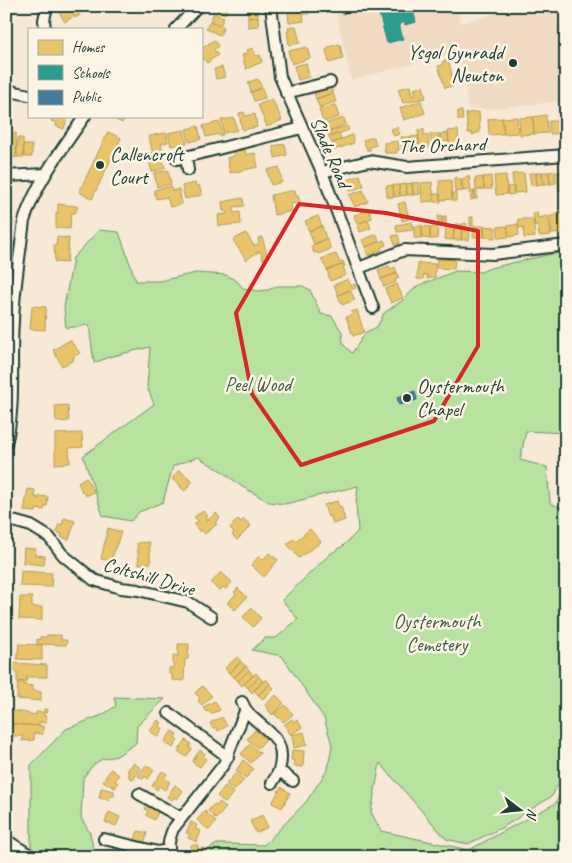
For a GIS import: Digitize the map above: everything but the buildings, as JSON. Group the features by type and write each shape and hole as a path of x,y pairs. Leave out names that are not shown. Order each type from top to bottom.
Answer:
{"street":[{"path":"45,28 44,20 47,6"},
{"path":"177,28 198,6"},
{"name":"Slade Road","path":"271,6 280,77 322,172 373,308"},
{"path":"286,93 330,82"},
{"path":"6,90 28,95"},
{"path":"6,444 13,399 13,320 24,221 29,206 46,174 84,118"},
{"path":"188,170 182,158 302,128"},
{"name":"The Orchard","path":"322,172 369,161 407,167 566,155"},
{"path":"6,176 46,174"},
{"path":"359,268 404,250 493,254 566,245"},
{"name":"Coltshill Drive","path":"6,519 31,526 49,537 63,555 94,580 121,588 138,590 188,602 211,617"},
{"path":"104,839 158,852 170,853 169,838 180,818 207,788 228,757 244,707 279,742 281,756 280,771 272,783"},
{"path":"169,714 228,757"},
{"path":"280,771 293,781"},
{"path":"139,794 180,818"},
{"path":"6,840 33,857"}],"highlighted area":[{"path":"299,204 386,213 478,231 478,346 434,421 301,465 252,394 236,313"}],"shaded area":[{"name":"Ysgol Gynradd Newton","path":"335,6 456,6 461,23 526,6 556,6 566,34 566,101 468,109 464,75 458,52 351,80"}],"green space":[{"name":"Oystermouth Cemetery","path":"99,230 119,232 136,281 159,281 196,273 226,275 237,281 243,288 258,291 278,286 303,286 310,290 321,314 332,316 342,332 343,344 352,353 366,332 377,327 384,313 403,300 417,286 456,271 481,272 490,268 551,254 566,253 566,433 526,431 520,460 547,467 550,503 566,510 565,771 552,796 505,826 468,844 446,839 380,763 371,812 381,831 469,850 556,803 566,778 566,857 213,857 210,848 217,844 264,845 306,802 328,769 332,745 324,718 282,656 252,650 265,638 276,638 298,619 282,600 330,554 343,546 358,531 356,504 358,486 285,504 269,502 198,457 173,466 163,502 139,512 131,521 103,516 83,456 154,404 147,387 150,347 109,357 94,363 89,325 66,328 64,307 73,258"},
{"path":"6,241 14,242 7,343 8,399 6,413"},
{"path":"114,697 165,699 137,726 136,743 117,756 102,759 93,765 83,778 81,818 90,833 95,857 42,857 31,848 31,765 66,729 102,715 116,706"}],"place":[{"name":"Ysgol Gynradd Newton","path":"513,63"},
{"name":"Callencroft Court","path":"100,165"},
{"name":"Oystermouth Chapel","path":"407,398"}],"park label":[{"name":"Peel Wood","path":"258,384"}]}
